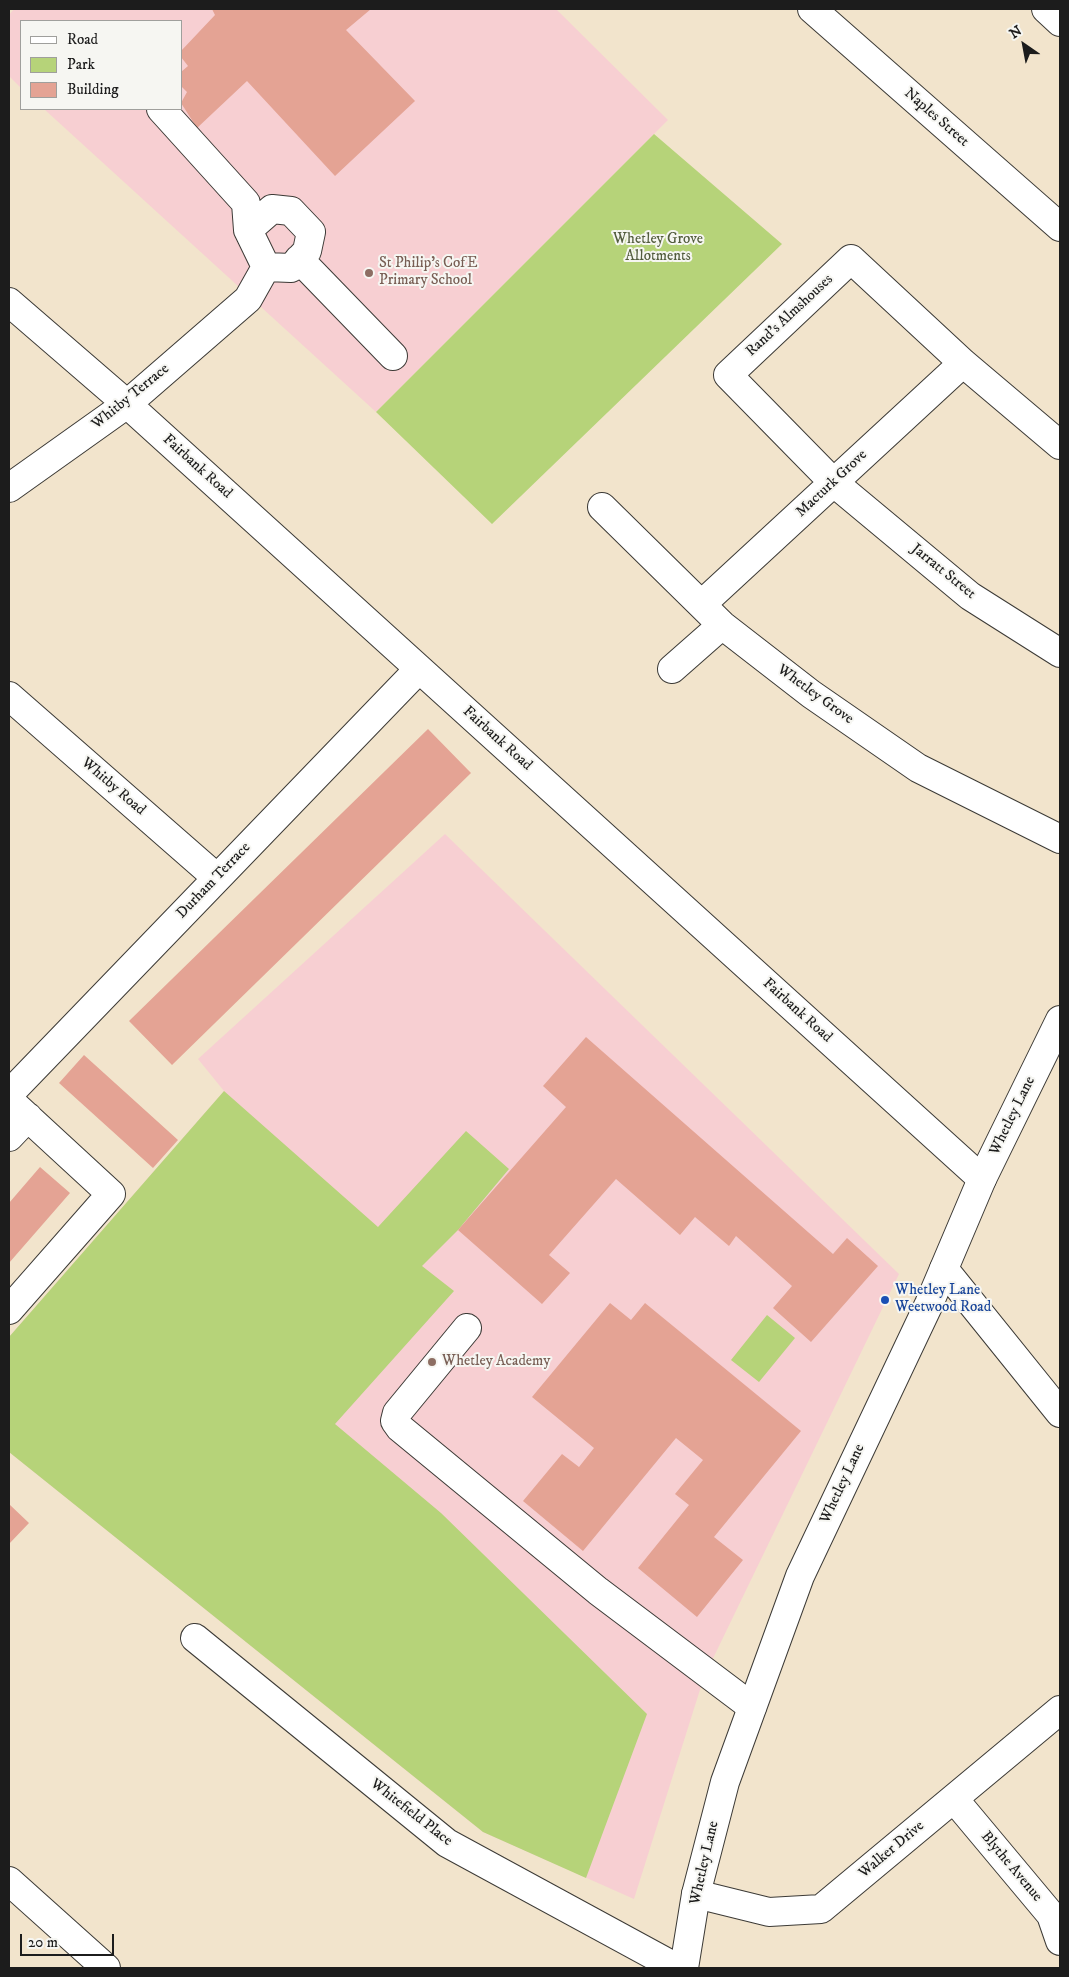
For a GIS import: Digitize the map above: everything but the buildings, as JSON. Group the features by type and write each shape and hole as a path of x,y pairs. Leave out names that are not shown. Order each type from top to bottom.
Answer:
{"street":[{"path":"1046,9 1060,22"},
{"name":"Naples Street","path":"827,13 1060,227"},
{"path":"162,110 246,203 248,230 266,267 290,268 307,251 311,232 291,211 272,209 248,230"},
{"path":"299,259 393,356"},
{"name":"Rand's Almshouses","path":"833,482 728,375 851,259 963,363"},
{"name":"Whitby Terrace","path":"9,488 127,404 248,299 266,267"},
{"name":"Fairbank Road","path":"9,302 127,404 982,1179"},
{"path":"963,363 1060,445"},
{"name":"Macturk Grove","path":"702,604 963,363"},
{"name":"Jarratt Street","path":"833,482 970,596 1060,653"},
{"name":"Whetley Grove","path":"602,506 722,625 811,694 918,768 1060,839"},
{"path":"672,669 722,625"},
{"name":"Durham Terrace","path":"9,1094 419,669"},
{"name":"Whitby Road","path":"9,696 217,878"},
{"name":"Whetley Lane","path":"684,1968 696,1894 725,1782 800,1576 944,1269 982,1179 1060,1020"},
{"path":"9,1137 18,1108 112,1194 9,1310"},
{"path":"944,1269 1060,1413"},
{"path":"467,1328 397,1413 395,1421 400,1428 598,1591 752,1707"},
{"name":"Whitefield Place","path":"195,1638 446,1843 677,1968"},
{"name":"Walker Drive","path":"696,1894 769,1912 821,1909 1060,1710"},
{"name":"Blythe Avenue","path":"954,1799 1051,1915 1060,1941"},
{"path":"11,1887 106,1968"}],"shaded area":[{"name":"St Philip's CofE Primary School","path":"14,9 556,9 668,120 376,412 45,110 182,110 182,20 20,20 20,87 9,76 9,15"},
{"name":"Whetley Academy","path":"445,834 899,1274 704,1677 634,1899 483,1832 9,1452 9,1337 224,1091 198,1059"}],"green space":[{"name":"Whetley Grove Allotments","path":"654,134 782,244 492,524 376,412"},
{"path":"224,1091 378,1227 466,1131 509,1169 458,1230 422,1266 454,1291 335,1424 441,1513 647,1714 586,1878 483,1832 9,1452 9,1337"},
{"path":"767,1315 795,1338 759,1382 731,1360"}],"place":[{"name":"St Philip's CofE Primary School","path":"369,273"},
{"name":"Whetley Lane Weetwood Road","path":"885,1300"},
{"name":"Whetley Academy","path":"432,1362"}]}
